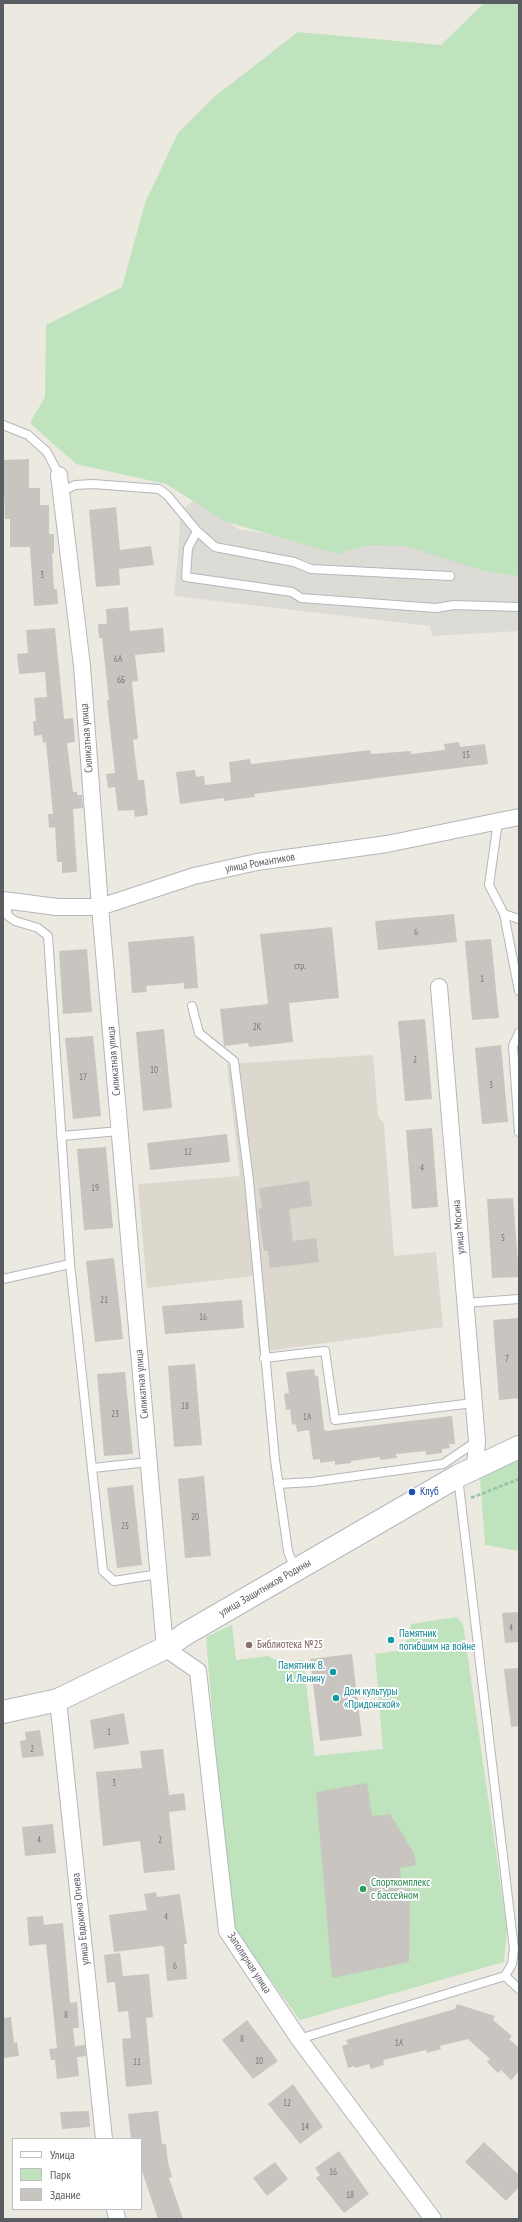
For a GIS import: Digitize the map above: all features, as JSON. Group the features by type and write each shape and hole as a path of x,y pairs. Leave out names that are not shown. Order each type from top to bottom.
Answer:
{"street":[{"name":"Силикатная улица","path":"59,475 82,666 100,907 165,1648"},
{"name":"улица Романтиков","path":"4,900 58,907 100,907 194,876 257,862 387,844 498,820 519,817"},
{"name":"улица Мосина","path":"439,987 476,1441 466,1472"},
{"name":"улица Защитников Родины","path":"3,1712 58,1700 165,1648 296,1570 466,1472 519,1447"},
{"name":"Заполярная улица","path":"165,1648 198,1671 227,1931 299,2039 433,2219"},
{"name":"улица Евдокима Огнева","path":"58,1700 104,2138"}],"lane":[{"path":"3,424 28,435 47,452 59,475"},
{"path":"61,492 75,485 93,484 159,490 167,495 197,531 215,547 294,562 311,569 450,576"},
{"path":"197,531 188,548 186,577 292,592 301,598 436,608 454,606 519,607"},
{"path":"498,820 489,885 504,914 519,991"},
{"path":"4,900 8,916 15,921 38,928 48,936 70,1264 103,1571 114,1581 159,1574"},
{"path":"504,914 519,919"},
{"path":"192,1006 199,1033 234,1061 249,1181 264,1358 278,1484 288,1551 296,1570"},
{"path":"519,1033 513,1046 519,1132"},
{"path":"61,1136 120,1132"},
{"path":"3,1279 70,1264"},
{"path":"465,1303 519,1300"},
{"path":"264,1358 325,1351 335,1420 473,1403"},
{"path":"278,1484 312,1482 443,1464 476,1441"},
{"path":"93,1468 149,1462"},
{"path":"299,2039 505,1976 512,1964 514,1949 461,1502 466,1472"},
{"path":"505,1976 518,1987"}],"path":[{"path":"461,1502 519,1479"}],"shaded area":[{"path":"198,497 238,529 302,540 421,540 519,565 519,631 432,636 430,626 174,596 179,543 180,512"},
{"path":"373,1055 378,1116 384,1124 394,1256 436,1252 443,1327 259,1352 253,1276 147,1288 138,1184 240,1176 227,1064"}],"green space":[{"path":"484,3 519,3 519,576 484,571 406,546 368,545 337,554 227,522 166,484 76,464 30,423 45,397 46,325 122,287 145,203 178,133 214,97 298,32 441,45"},
{"path":"519,1459 519,1551 485,1545 480,1477"},
{"path":"457,1617 463,1624 507,1929 504,1962 300,2020 230,1924 206,1637 232,1625 236,1660 268,1656 282,1663 303,1660 315,1756 383,1749 375,1654 397,1651 408,1639 411,1624"}],"building":[{"path":"29,459 29,488 40,488 40,505 49,505 49,534 54,534 54,553 52,553 54,589 57,589 58,604 34,606 30,547 10,547 10,519 5,519 3,460"},
{"path":"116,507 120,550 151,546 154,565 119,569 120,585 96,587 89,510"},
{"path":"128,607 130,631 163,628 165,652 135,655 138,681 132,682 138,739 133,740 138,780 144,780 148,815 135,817 134,810 118,811 115,787 108,788 106,774 115,773 102,638 99,638 98,624 107,624 106,609"},
{"path":"55,628 64,719 73,718 75,742 67,743 73,792 77,792 77,795 82,795 83,808 73,809 77,872 62,873 62,862 57,862 55,827 49,828 48,814 53,814 46,742 43,743 42,735 34,736 33,721 36,721 34,698 47,697 45,672 19,674 17,654 28,653 26,630"},
{"path":"459,742 460,747 485,744 488,764 254,794 255,797 224,801 224,798 180,804 176,772 195,770 196,777 204,776 205,785 231,782 229,762 250,759 251,764 370,750 371,754 411,751 411,754 445,750 444,744"},
{"path":"454,914 457,942 378,950 375,921"},
{"path":"332,927 339,998 289,1003 293,1042 249,1047 248,1043 224,1046 220,1009 268,1004 260,934"},
{"path":"194,936 198,988 184,989 184,983 146,986 147,992 132,993 128,942"},
{"path":"491,939 499,1018 472,1020 465,941"},
{"path":"87,949 92,1012 63,1014 59,951"},
{"path":"425,1019 432,1099 405,1101 398,1021"},
{"path":"164,1029 172,1108 143,1111 136,1032"},
{"path":"93,1036 101,1116 73,1119 65,1038"},
{"path":"501,1045 508,1122 482,1124 475,1048"},
{"path":"432,1128 438,1207 412,1209 406,1130"},
{"path":"227,1134 230,1162 150,1170 147,1143"},
{"path":"106,1147 113,1228 84,1230 77,1149"},
{"path":"309,1181 312,1206 289,1209 293,1241 316,1238 319,1262 270,1268 268,1251 264,1251 258,1209 262,1208 259,1188"},
{"path":"513,1198 519,1277 492,1278 487,1199"},
{"path":"114,1258 123,1339 95,1342 86,1261"},
{"path":"242,1300 244,1328 165,1334 162,1306"},
{"path":"519,1318 519,1398 499,1400 493,1320"},
{"path":"195,1364 202,1445 174,1447 168,1366"},
{"path":"314,1369 315,1376 318,1376 324,1429 326,1431 452,1416 455,1444 449,1444 450,1448 442,1449 442,1453 426,1455 426,1451 396,1454 397,1458 380,1460 380,1457 335,1465 335,1461 320,1463 320,1459 313,1460 309,1430 297,1432 296,1424 292,1425 290,1409 286,1410 284,1394 289,1393 286,1372"},
{"path":"125,1372 133,1454 104,1456 97,1374"},
{"path":"204,1476 211,1556 185,1558 178,1479"},
{"path":"133,1485 142,1565 117,1568 107,1488"},
{"path":"519,1612 519,1642 505,1643 502,1613"},
{"name":"Дом культуры «Придонской»","path":"352,1654 362,1736 320,1741 310,1659"},
{"path":"519,1668 519,1726 511,1727 504,1669"},
{"path":"124,1713 129,1744 94,1749 90,1720"},
{"path":"40,1730 44,1756 22,1758 20,1741 26,1740 25,1732"},
{"path":"163,1749 169,1795 184,1793 186,1810 169,1812 175,1870 144,1873 140,1841 103,1846 96,1772 142,1768 140,1751"},
{"path":"367,1783 372,1816 390,1814 414,1853 416,1865 400,1868 402,1889 410,1889 409,1962 332,1978 316,1792"},
{"path":"53,1824 56,1853 25,1856 22,1827"},
{"path":"156,1892 157,1897 180,1894 187,1944 184,1944 187,1979 167,1981 164,1947 161,1946 114,1952 109,1915 147,1910 144,1894"},
{"path":"43,1916 44,1925 63,1923 70,2003 77,2002 79,2028 73,2028 75,2046 85,2045 86,2056 77,2057 79,2076 57,2079 55,2060 51,2060 49,2049 57,2048 46,1944 29,1946 27,1917"},
{"path":"120,1953 123,1976 149,1974 153,2017 146,2018 152,2084 126,2087 122,2039 131,2038 128,2011 118,2012 115,1982 107,1983 104,1955"},
{"path":"457,2004 495,2016 493,2020 512,2036 509,2039 519,2048 519,2071 511,2080 501,2070 498,2073 487,2062 490,2059 468,2039 440,2046 441,2049 427,2053 426,2050 383,2060 384,2065 371,2069 369,2064 355,2068 354,2066 348,2068 342,2046 348,2044 346,2040 455,2009"},
{"path":"11,2017 14,2043 17,2042 19,2056 3,2058 3,2018"},
{"path":"247,2020 278,2061 253,2079 222,2040"},
{"path":"293,2084 323,2127 300,2144 268,2104"},
{"path":"89,2111 90,2127 62,2129 60,2112"},
{"path":"158,2111 162,2144 166,2144 168,2163 172,2177 169,2178 183,2219 158,2219 142,2171 142,2138 131,2138 128,2114"},
{"path":"484,2142 519,2175 519,2187 506,2201 465,2162"},
{"path":"339,2151 369,2194 344,2213 316,2178 320,2175 315,2168"},
{"path":"275,2162 288,2179 267,2196 253,2178"}],"place":[{"name":"Клуб","path":"412,1492"},
{"name":"Памятник погибшим на войне","path":"391,1640"},
{"name":"Библиотека №25","path":"249,1645"},
{"name":"Памятник В. И. Ленину","path":"333,1672"},
{"name":"Дом культуры «Придонской»","path":"336,1698"},
{"name":"Спорткомплекс с бассейном","path":"363,1889"}]}
